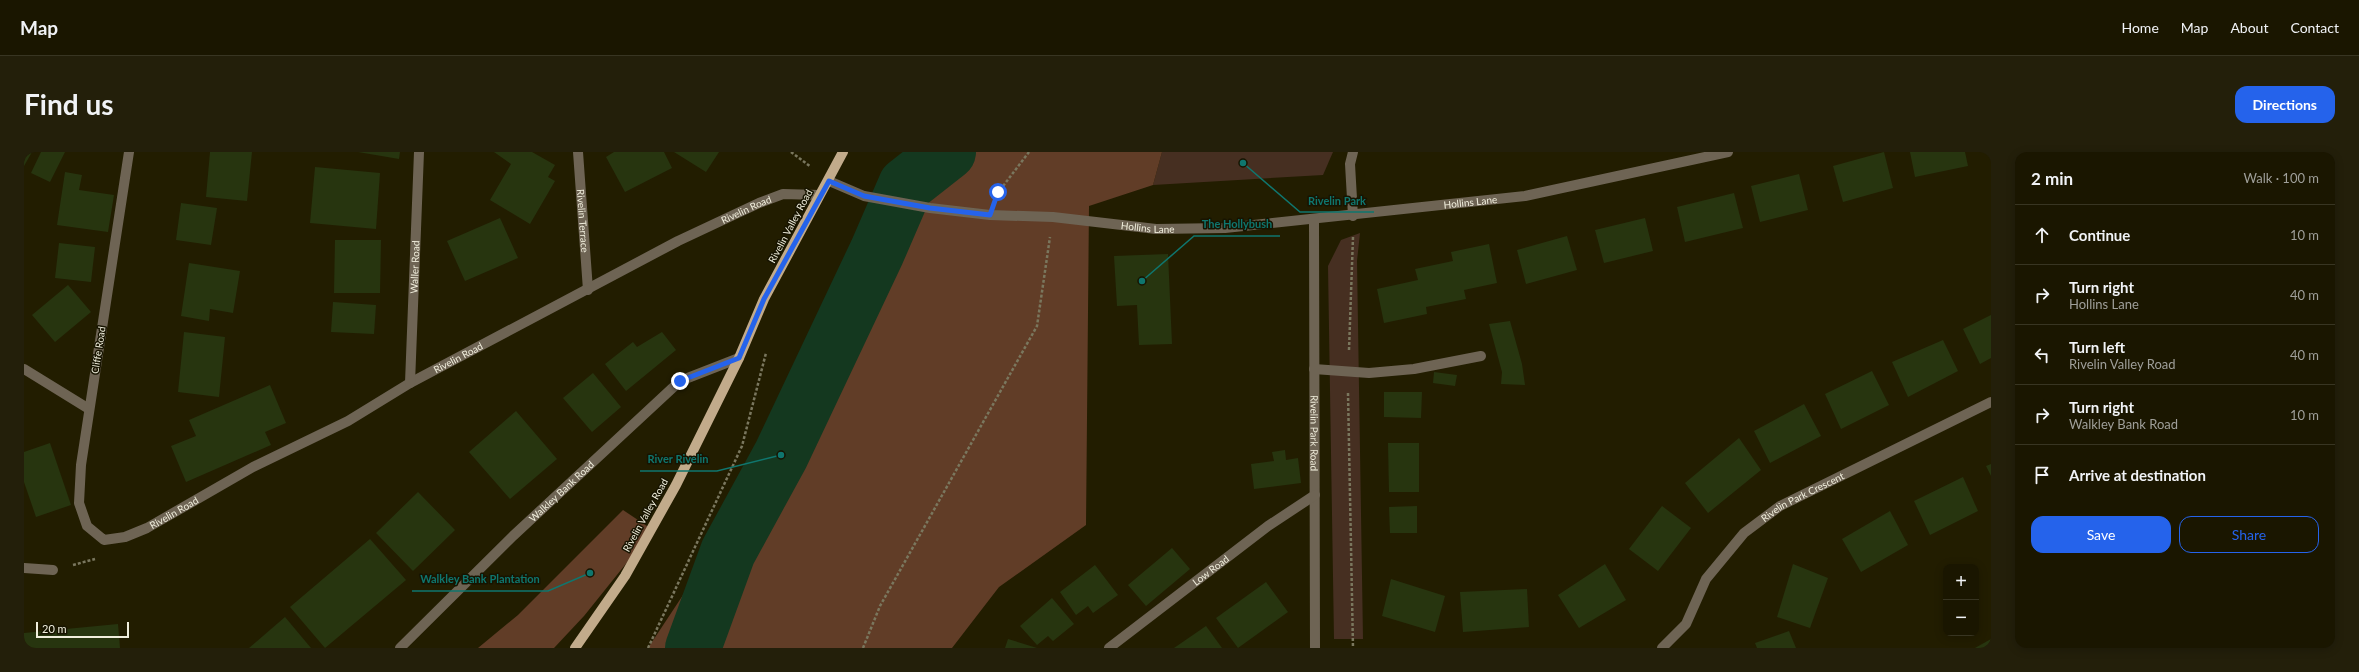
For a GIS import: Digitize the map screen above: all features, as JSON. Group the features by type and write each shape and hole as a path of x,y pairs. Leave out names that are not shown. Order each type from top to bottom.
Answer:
{"main road":[{"name":"Rivelin Valley Road","path":"575,648 625,576 676,484 739,358 764,299 829,181 843,152"}],"street":[{"name":"Cliffe Road","path":"104,540 87,526 79,503 81,464 129,152"},
{"name":"Waller Road","path":"410,383 419,152"},
{"name":"Rivelin Terrace","path":"578,152 588,290"},
{"path":"1353,152 1350,164 1353,216"},
{"name":"Hollins Lane","path":"829,181 864,196 930,208 990,215 1053,217 1156,229 1225,228 1314,218 1353,216 1524,196 1728,152"},
{"name":"Rivelin Road","path":"104,540 124,537 147,528 253,467 348,421 410,383 678,241 759,203 783,194 820,195"},
{"name":"Rivelin Park Road","path":"1314,218 1315,648"},
{"path":"1314,369 1369,373 1414,369 1481,356"},
{"name":"Walkley Bank Road","path":"400,648 513,536 680,381 739,358"},
{"path":"24,368 89,409"},
{"name":"Rivelin Park Crescent","path":"1662,648 1686,624 1706,579 1744,534 1780,506 1991,402"},
{"name":"Low Road","path":"1109,648 1268,526 1315,495"},
{"path":"24,568 52,570"}],"path":[{"path":"990,215 998,192 1030,152"},
{"path":"1353,216 1348,371 1353,648"},
{"path":"863,648 880,606 1037,326 1053,217"},
{"path":"648,648 742,446 767,351"}],"shaded area":[{"path":"907,152 1162,152 1153,185 1089,206 1086,525 999,587 952,648 648,648 724,533 863,264"},
{"path":"1162,152 1333,152 1323,175 1153,185"},
{"path":"1360,233 1357,261 1363,639 1334,639 1328,266 1341,240"},
{"path":"623,510 653,530 584,616 554,648 478,648 518,615"}],"building":[{"path":"24,152 32,152 24,166"},
{"path":"41,152 65,152 50,182 31,173"},
{"path":"210,152 252,152 247,201 206,197"},
{"path":"358,152 400,152 399,159"},
{"path":"494,152 532,152 555,165 548,177 555,181 530,224 490,200 511,164"},
{"path":"614,152 664,152 672,168 625,192 606,157"},
{"path":"674,152 719,152 706,172"},
{"path":"1884,152 1893,188 1843,202 1833,166"},
{"path":"1910,152 1965,152 1968,166 1915,177"},
{"path":"315,167 380,173 376,229 310,223"},
{"path":"65,172 82,175 79,190 114,195 108,232 57,225"},
{"path":"1799,174 1808,210 1760,222 1751,186"},
{"path":"1734,193 1743,228 1685,242 1677,207"},
{"path":"181,203 217,208 211,245 176,240"},
{"path":"500,218 518,258 465,281 447,241"},
{"path":"1645,218 1653,251 1604,263 1595,230"},
{"path":"1567,236 1577,270 1526,284 1517,250"},
{"path":"335,240 381,240 380,293 334,293"},
{"path":"59,243 95,247 91,282 55,278"},
{"path":"1489,244 1497,283 1464,290 1466,299 1426,307 1427,314 1384,323 1377,289 1418,280 1415,269 1453,261 1451,252"},
{"path":"1168,254 1172,344 1139,345 1137,305 1117,306 1114,256"},
{"path":"189,263 240,271 233,313 210,309 209,321 181,316"},
{"path":"68,285 91,312 55,342 32,315"},
{"path":"333,302 376,305 374,334 331,332"},
{"path":"1991,315 1991,358 1980,364 1963,329"},
{"path":"1510,321 1522,364 1525,385 1501,384 1502,372 1489,324"},
{"path":"184,332 225,337 219,397 178,392"},
{"path":"662,332 676,350 626,391 605,364 633,342 637,347"},
{"path":"1943,340 1958,371 1908,397 1892,362"},
{"path":"1872,371 1889,405 1841,429 1825,394"},
{"path":"1434,372 1457,375 1455,386 1433,383"},
{"path":"593,373 621,407 592,432 563,398"},
{"path":"270,385 286,423 265,432 271,445 186,482 171,446 196,436 189,420"},
{"path":"1384,392 1422,392 1421,418 1384,417"},
{"path":"1804,404 1821,436 1770,463 1754,431"},
{"path":"516,411 557,459 510,499 469,452"},
{"path":"1739,438 1761,470 1708,513 1685,483"},
{"path":"50,443 71,505 36,517 24,482 24,452"},
{"path":"1388,443 1419,443 1419,492 1389,492"},
{"path":"1285,450 1286,460 1298,458 1301,483 1254,489 1251,464 1274,461 1272,452"},
{"path":"1991,464 1991,476 1986,466"},
{"path":"1963,477 1978,511 1930,535 1914,501"},
{"path":"418,492 455,530 413,571 376,533"},
{"path":"1417,506 1417,533 1390,533 1389,507"},
{"path":"1662,506 1691,528 1658,571 1629,549"},
{"path":"1890,511 1908,545 1861,572 1842,539"},
{"path":"370,539 406,580 325,648 290,607"},
{"path":"1172,548 1190,569 1146,606 1128,585"},
{"path":"1605,564 1626,600 1579,628 1558,595"},
{"path":"1793,564 1828,578 1810,628 1777,617"},
{"path":"1095,565 1118,595 1093,613 1088,606 1076,615 1060,592"},
{"path":"1391,579 1445,596 1435,632 1382,616"},
{"path":"1266,582 1288,612 1238,648 1216,618"},
{"path":"1527,589 1529,627 1463,632 1460,592"},
{"path":"1052,598 1074,624 1053,641 1048,636 1037,645 1020,626"},
{"path":"285,617 311,648 249,648"},
{"path":"118,624 120,648 24,648 24,633"},
{"path":"1206,626 1222,648 1174,648"},
{"path":"1789,631 1796,648 1757,648 1755,643"},
{"path":"1008,639 1037,648 1005,648"},
{"path":"1991,639 1991,648 1975,648"}],"waterway":[{"path":"693,648 728,552 781,455 877,252 906,185 948,152"}],"place":[{"name":"Rivelin Park","path":"1243,163"},
{"name":"The Hollybush","path":"1142,281"},
{"name":"River Rivelin","path":"781,455"},
{"name":"Walkley Bank Plantation","path":"590,573"}],"route":[{"path":"680,381 739,358 764,299 829,181 864,196 930,208 990,215 998,192"}]}
